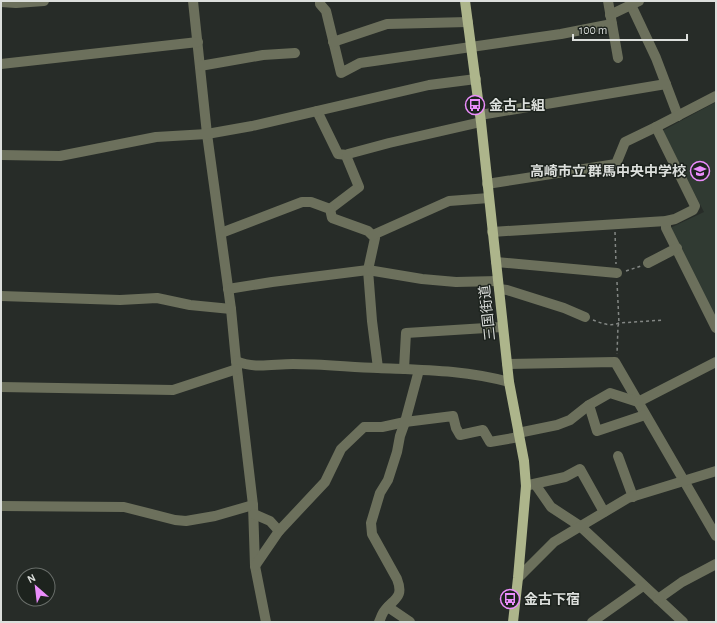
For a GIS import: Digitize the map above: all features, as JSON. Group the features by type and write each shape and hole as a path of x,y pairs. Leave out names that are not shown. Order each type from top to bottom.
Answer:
{"main road":[{"name":"三国街道","path":"465,1 481,118 509,382 518,435 531,485 513,622"}],"street":[{"path":"1,2 16,3 44,1"},
{"path":"193,1 207,134 231,309 253,509 255,566 266,622"},
{"path":"320,1 320,4 326,11 341,73 360,63 561,34 611,20 635,3 678,116"},
{"path":"608,1 618,58"},
{"path":"333,42 387,24 468,22"},
{"path":"1,64 198,42"},
{"path":"200,66 263,55 295,53"},
{"path":"1,155 60,156 156,137 207,134 252,126 429,85 476,79"},
{"path":"317,111 338,154 347,155 481,118 666,84"},
{"path":"487,184 616,164 625,142 716,96"},
{"path":"492,232 666,221 675,219 694,210 695,206 656,127"},
{"path":"330,210 359,187 347,155"},
{"path":"373,235 449,201 489,198"},
{"path":"221,233 302,202 310,202 330,210"},
{"path":"330,210 332,218 368,231 375,238 368,270 378,368"},
{"path":"666,221 666,228 716,328"},
{"path":"648,263 676,248"},
{"path":"496,262 617,273"},
{"path":"228,289 368,270 436,280 498,285 507,290 560,306 585,318"},
{"path":"1,296 120,300 157,298 190,305 231,309"},
{"path":"404,369 406,334 502,327"},
{"path":"507,364 615,362 716,536"},
{"path":"255,566 278,531 325,482 337,455 360,430 368,427 382,427 405,422 453,416 456,428 460,435 483,430 490,442 557,425 570,420 589,405 610,393 638,402 716,362"},
{"path":"1,387 173,390 236,365 254,366 292,364 472,373 509,382"},
{"path":"379,622 383,612 398,596 400,586 372,534 372,523 380,493 388,480 397,452 400,436 419,370"},
{"path":"589,405 597,431 645,415"},
{"path":"618,456 632,497"},
{"path":"604,512 580,469 565,477 531,485 551,507 580,526 682,622"},
{"path":"518,578 554,542 604,512 632,497 716,471"},
{"path":"1,506 124,507 175,520 215,516 253,509 270,522 278,531"},
{"path":"658,598 682,582 716,564"},
{"path":"592,622 643,586"},
{"path":"388,607 410,622"}],"path":[{"path":"617,273 640,267 648,263"},
{"path":"585,318 601,324 615,325 619,323 664,320"},
{"path":"615,362 617,359 619,323"}],"shaded area":[{"name":"高崎市立 群馬中央中学校","path":"716,102 716,320 670,228 704,212 662,131"}],"place":[{"name":"金古上組","path":"475,105"},
{"name":"高崎市立 群馬中央中学校","path":"700,171"},
{"name":"金古下宿","path":"510,599"}]}
